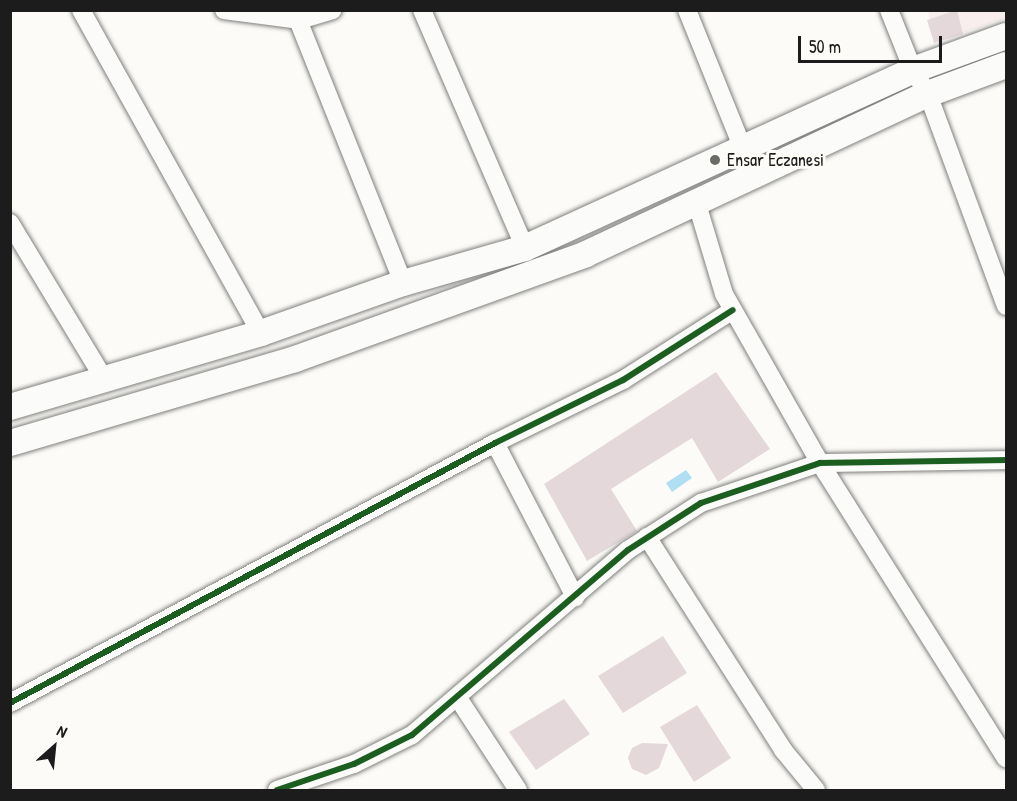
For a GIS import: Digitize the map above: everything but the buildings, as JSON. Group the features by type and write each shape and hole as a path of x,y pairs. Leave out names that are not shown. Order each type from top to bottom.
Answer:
{"main road":[{"path":"10,407 103,377 261,333 403,283 525,248 742,146 913,70 1006,36"},
{"path":"10,444 295,359 586,254 928,94 1006,65"}],"street":[{"path":"81,10 261,333"},
{"path":"224,10 297,15 333,10"},
{"path":"422,10 525,248"},
{"path":"687,10 742,146"},
{"path":"889,10 913,70 928,94 1006,306"},
{"path":"297,15 403,283"},
{"path":"697,204 724,294 820,463 1006,758"},
{"path":"10,223 103,377"},
{"path":"10,703 495,442 623,380 733,310"},
{"path":"495,442 575,597"},
{"path":"277,790 319,784 412,735 647,537 700,503 820,463 1006,460"},
{"path":"647,537 783,750 816,790"},
{"path":"458,698 518,790"}],"shaded area":[{"path":"928,11 1006,11 1006,18 934,43"}],"water":[{"path":"686,470 692,478 672,492 666,483"}],"cycle path":[{"path":"10,703 495,443 623,380 733,310"},
{"path":"277,790 354,764 412,735 628,550 701,503 820,463 1006,460"}],"place":[{"name":"Ensar Eczanesi","path":"715,160"}]}
